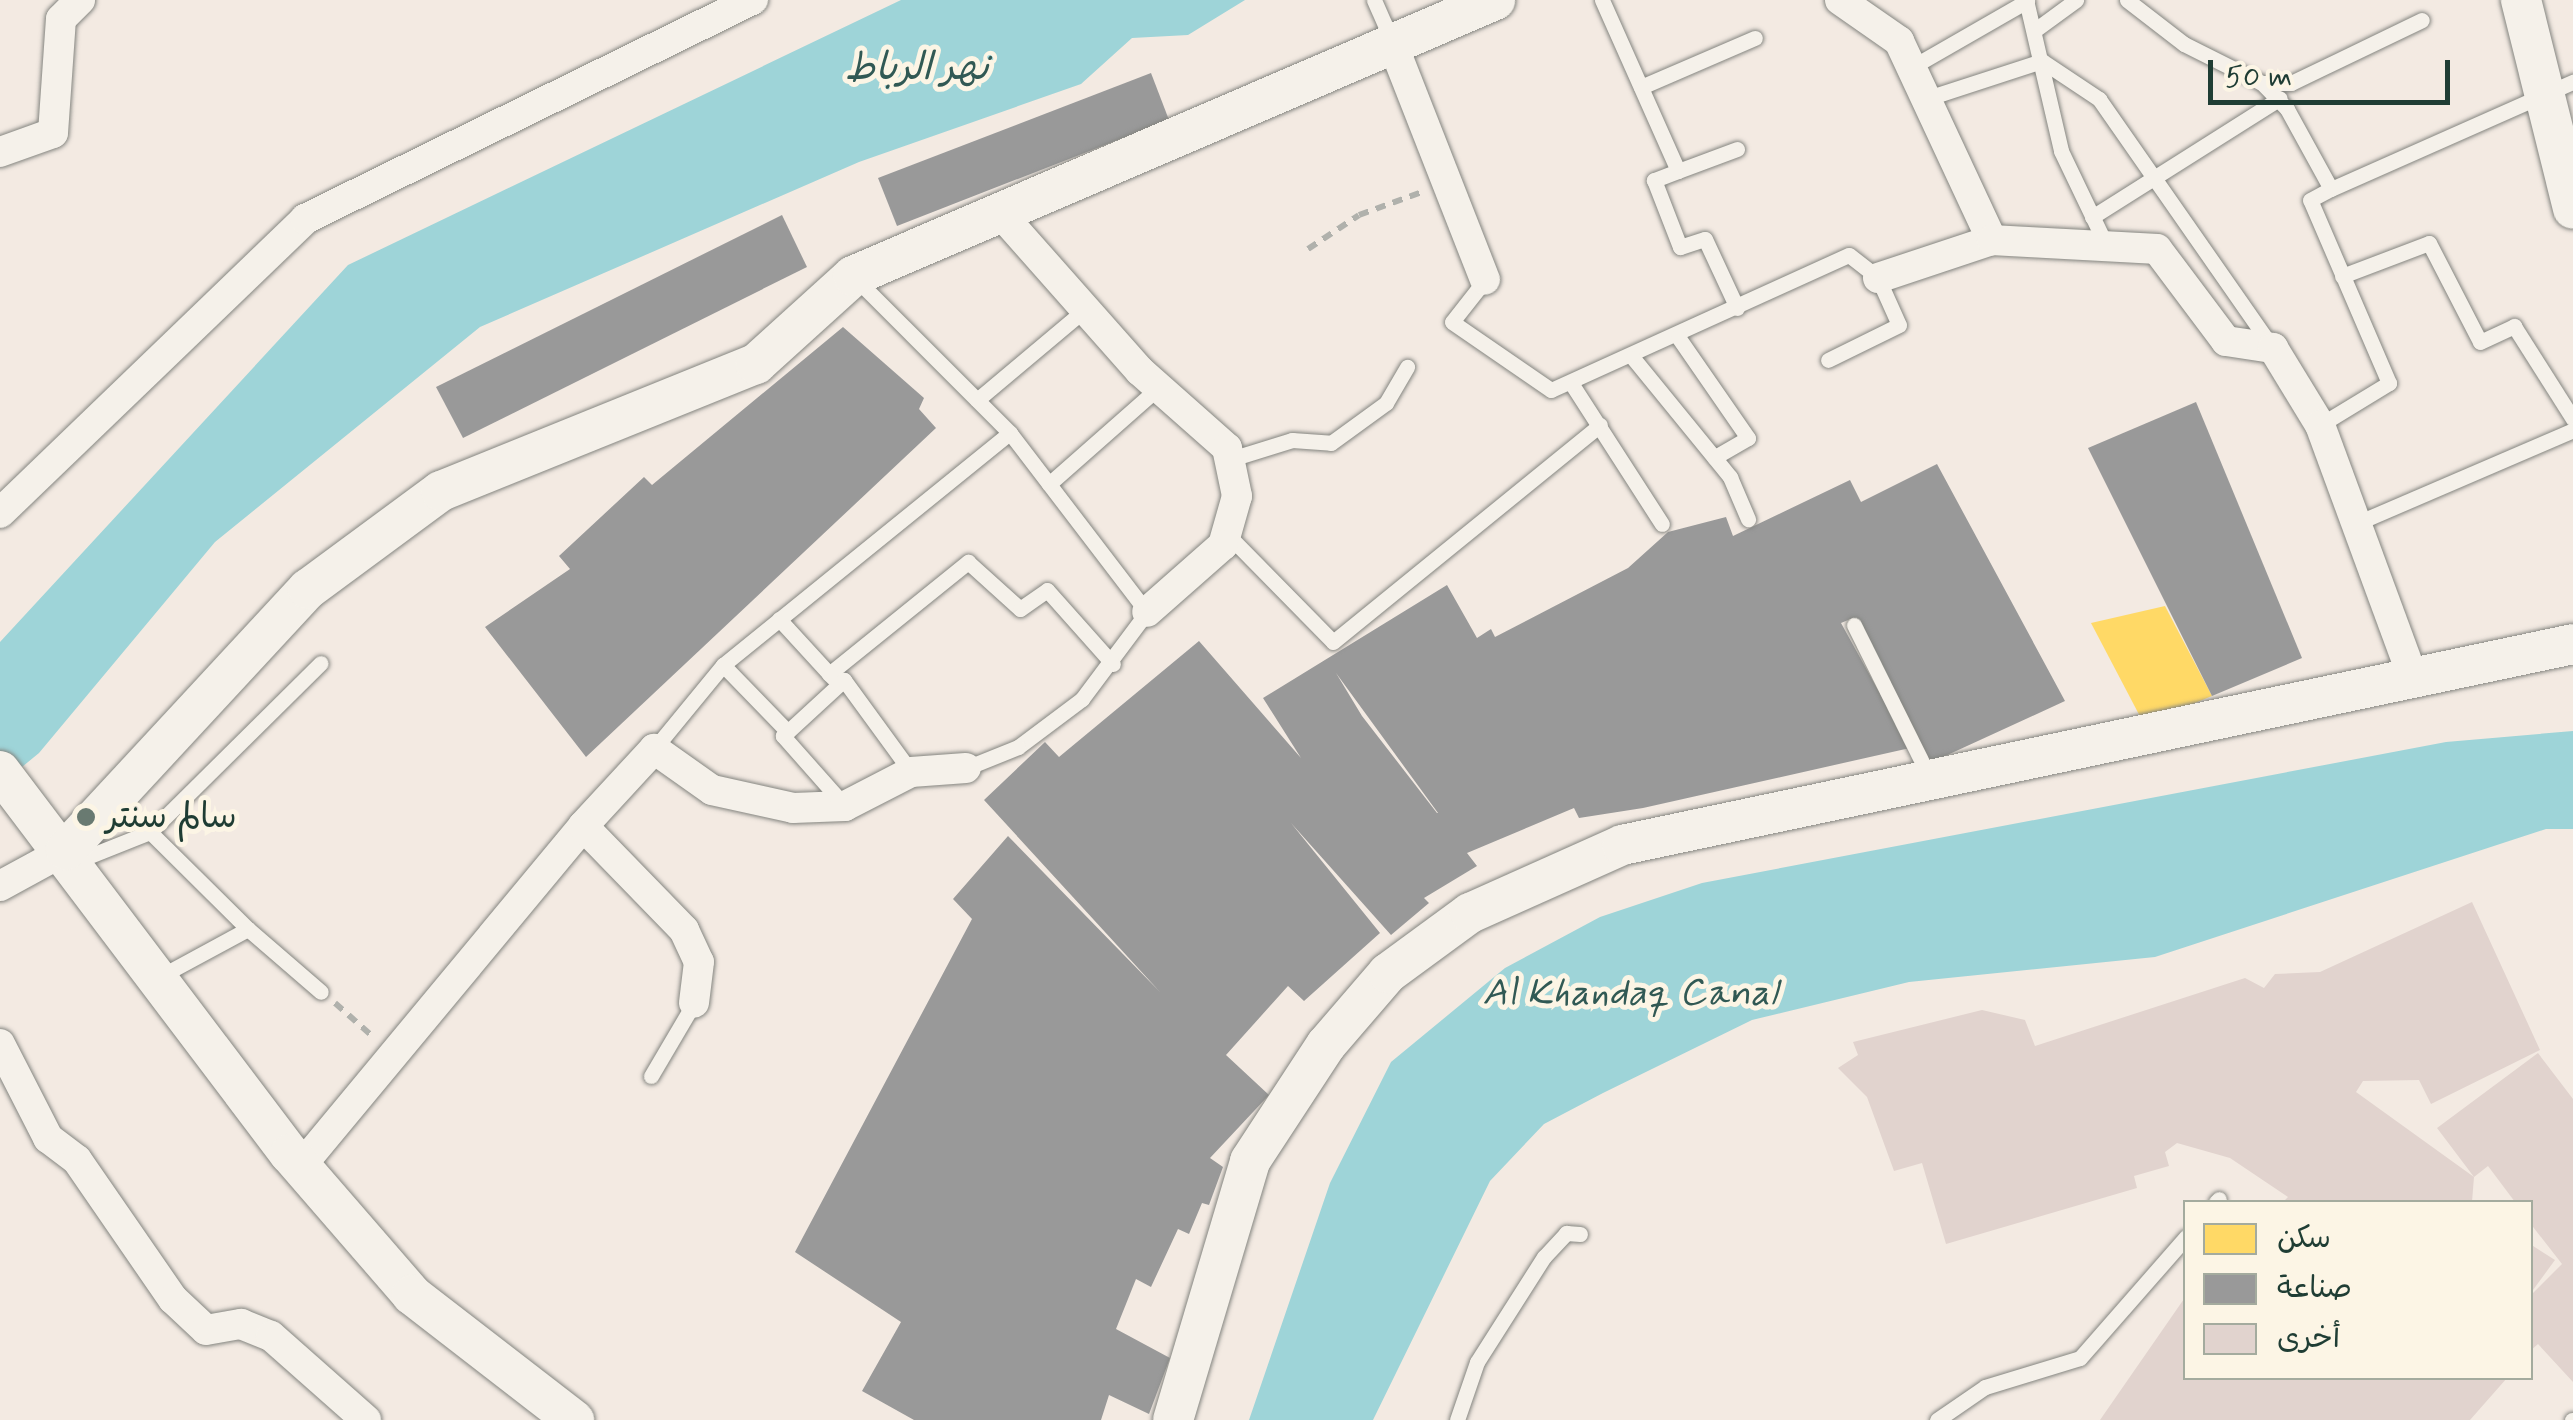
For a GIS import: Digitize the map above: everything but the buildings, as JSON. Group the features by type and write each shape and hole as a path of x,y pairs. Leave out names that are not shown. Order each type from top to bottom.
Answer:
{"street":[{"path":"0,152 53,133 61,19 80,0"},
{"path":"0,513 305,219 707,10 753,0"},
{"path":"0,886 64,848 258,639 371,538 441,490 756,364 853,276 1495,0"},
{"path":"1840,0 1889,30 1928,98 1992,240"},
{"path":"2521,0 2556,90 2573,210"},
{"path":"1393,45 1485,280"},
{"path":"1001,214 1083,310 1160,386 1210,425 1231,460 1238,496 1227,534 1146,612"},
{"path":"1878,278 1992,240 2098,230 2157,249 2226,340 2273,348 2320,425 2362,521 2414,681"},
{"path":"1172,1420 1250,1161 1326,1044 1388,973 1470,913 1570,861 1931,779 2414,681 2573,644"},
{"path":"301,1166 384,1046 654,749 744,800 844,806 912,772 966,768"},
{"path":"0,770 64,848 301,1166 412,1295 574,1420"},
{"path":"584,826 684,930 698,962 694,1003"},
{"path":"0,1044 48,1138 76,1160 173,1299 206,1330 241,1324 271,1336 366,1420"}],"lane":[{"path":"1374,0 1393,45"},
{"path":"1602,0 1678,171"},
{"path":"2035,30 2076,0"},
{"path":"2127,0 2184,44 2262,83 2280,98 2331,189"},
{"path":"1912,67 2027,1 2061,152 2098,230 2151,179 2280,98"},
{"path":"2262,83 2291,83 2422,20"},
{"path":"1640,86 1755,38"},
{"path":"1928,98 2042,61"},
{"path":"2042,61 2099,100 2273,348"},
{"path":"2320,425 2389,384 2310,200 2556,90"},
{"path":"1736,149 1654,180 1680,247 1705,239 1736,308"},
{"path":"2342,276 2428,243 2480,342 2514,326 2573,420"},
{"path":"1485,280 1452,322 1530,384 1573,386 1849,255 1878,278 1899,325 1828,360"},
{"path":"853,276 1010,433 1146,612 1113,664 1018,747 966,768"},
{"path":"977,400 1083,310"},
{"path":"1678,337 1748,438 1714,458"},
{"path":"1633,358 1714,458 1748,520"},
{"path":"1231,460 1292,440 1331,444 1386,403 1407,367"},
{"path":"1049,484 1160,386"},
{"path":"1573,386 1662,524"},
{"path":"1227,534 1334,642 1600,425"},
{"path":"2362,521 2573,430"},
{"path":"654,749 723,665 1010,433"},
{"path":"788,732 834,679 968,562 1020,609 1047,590 1113,664"},
{"path":"779,618 834,679 844,680 912,772"},
{"path":"1854,624 1931,779"},
{"path":"64,848 150,832 321,663"},
{"path":"723,665 788,732 844,806"},
{"path":"150,832 248,929 321,992"},
{"path":"161,976 248,929"},
{"path":"651,1076 694,1003"},
{"path":"1458,1420 1477,1362 1544,1257 1566,1233 1580,1234"},
{"path":"1937,1420 1985,1388 2080,1358 2183,1240"}],"path":[{"path":"1308,250 1393,198 1448,186"},
{"path":"321,992 384,1046"}],"water":[{"name":"نهر الرباط","path":"901,0 1245,0 1188,35 1132,38 1081,84 859,162 480,327 215,542 39,753 0,785 0,642 348,265"},
{"name":"Al Khandaq Canal","path":"2573,731 2573,829 2546,829 2155,957 1909,982 1752,1020 1603,1093 1544,1124 1490,1181 1373,1420 1249,1420 1330,1183 1391,1062 1505,968 1600,917 1702,883 2446,742"}],"place":[{"name":"سالم سنتر","path":"86,817"}]}
